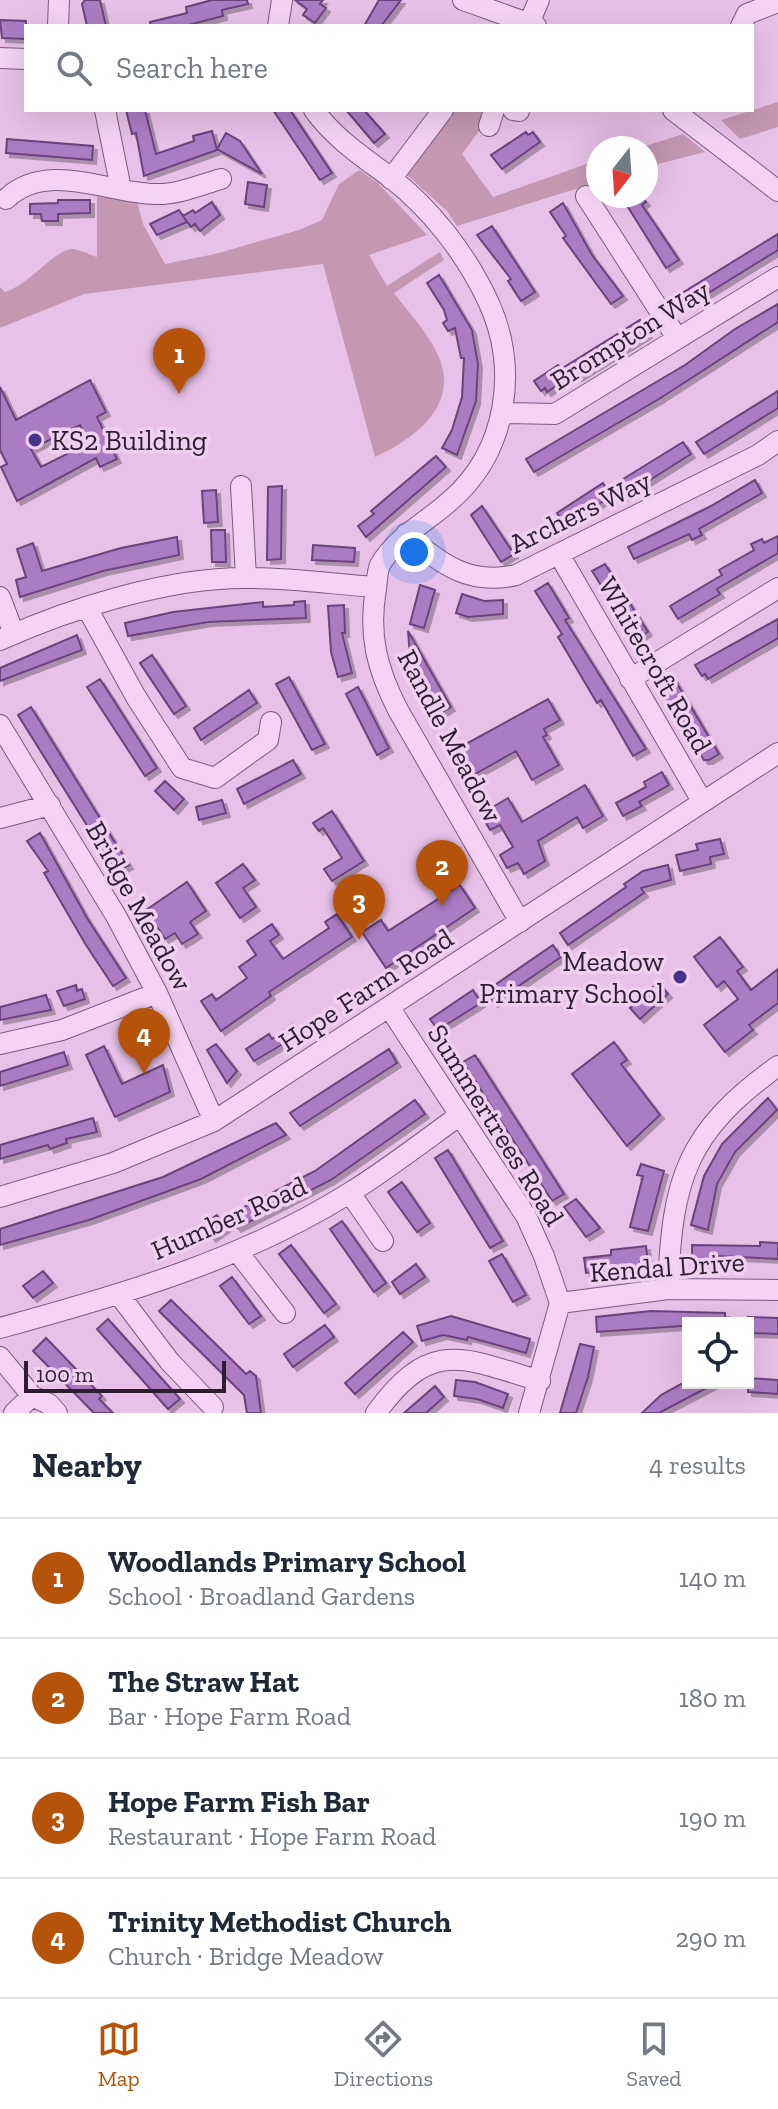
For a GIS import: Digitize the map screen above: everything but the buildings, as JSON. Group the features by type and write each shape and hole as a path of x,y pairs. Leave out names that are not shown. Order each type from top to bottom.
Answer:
{"street":[{"path":"58,24 59,0"},
{"path":"276,24 282,0"},
{"path":"463,0 533,24 539,0"},
{"path":"742,24 747,14 778,2"},
{"path":"0,58 24,59"},
{"path":"105,112 121,189"},
{"name":"Randle Meadow","path":"316,112 356,154 424,207 463,256 486,298 501,343 506,384 503,413 486,457 468,485 406,534 379,567 372,646 381,678 520,922"},
{"path":"391,179 441,112"},
{"path":"676,112 778,191"},
{"path":"9,188 58,181 164,194 221,180"},
{"path":"599,208 677,338"},
{"name":"Brompton Way","path":"503,413 555,414 778,277"},
{"name":"Archers Way","path":"406,534 448,568 478,579 516,575 560,556 758,455 778,441"},
{"path":"241,486 246,577"},
{"name":"Whitecroft Road","path":"560,556 702,801"},
{"path":"0,597 7,637 87,608 169,587 246,577 376,587"},
{"path":"630,679 778,588"},
{"path":"87,608 136,697 182,768 215,778 273,735"},
{"name":"Bridge Meadow","path":"0,725 85,861 157,993 214,1121"},
{"name":"Hope Farm Road","path":"0,1197 113,1163 214,1121 778,753"},
{"path":"0,818 50,805"},
{"path":"0,1044 62,1030 157,993"},
{"name":"Summertrees Road","path":"389,1007 536,1234 560,1303"},
{"path":"668,1289 670,1230 677,1199 699,1142 734,1098 778,1066"},
{"name":"Humber Road","path":"0,1328 120,1296 237,1251 350,1193 460,1115"},
{"path":"350,1193 383,1241"},
{"path":"237,1251 285,1313"},
{"name":"Kendal Drive","path":"560,1303 668,1289 778,1290"},
{"path":"120,1296 170,1362 213,1407"},
{"path":"529,1413 560,1303"},
{"path":"0,1357 32,1396 49,1404 57,1413"},
{"path":"376,1413 413,1371 447,1359 475,1362 540,1381"},
{"path":"14,1413 32,1396"}],"shaded area":[{"path":"778,102 778,127 740,139 721,120 754,112"},
{"path":"446,112 482,112 484,124 462,154 493,197 586,164 586,186 457,226 447,211 406,174"},
{"path":"683,134 705,152 658,164 658,142"},
{"path":"359,170 378,183 427,235 369,255 387,286 440,252 444,260 394,293 436,351 444,377 443,393 437,407 417,431 375,457 323,264 84,294 0,328 0,287 5,292 14,288 65,251 75,249 97,257 97,193 137,201 143,224 165,264 215,254 299,230 322,220 339,184"}],"place":[{"name":"Woodlands Primary School","path":"179,394"},
{"name":"KS2 Building","path":"35,440"},
{"name":"The Straw Hat","path":"442,906"},
{"name":"Hope Farm Fish Bar","path":"359,940"},
{"name":"Meadow Primary School","path":"680,977"},
{"name":"Trinity Methodist Church","path":"144,1074"}]}
